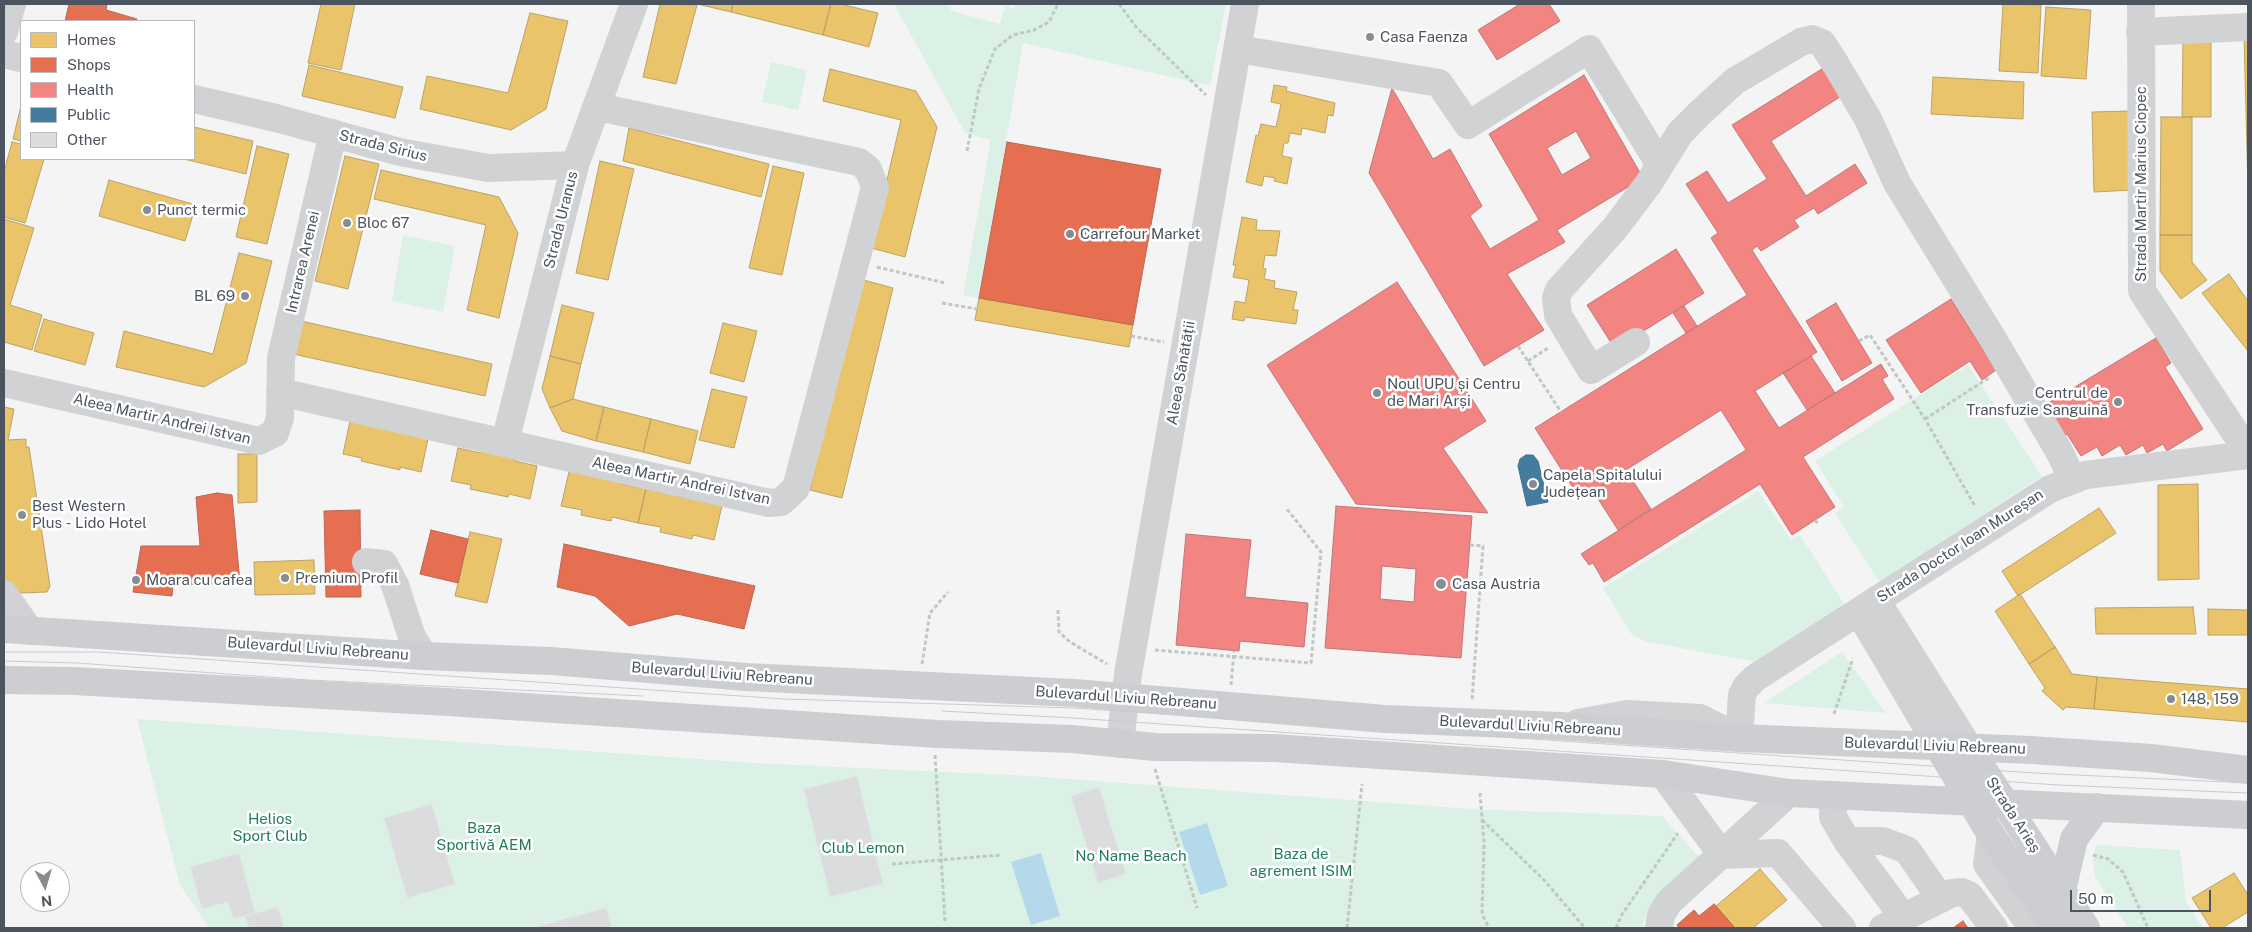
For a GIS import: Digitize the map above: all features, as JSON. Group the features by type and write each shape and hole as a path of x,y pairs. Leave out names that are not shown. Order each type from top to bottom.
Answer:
{"main road":[{"name":"Bulevardul Liviu Rebreanu","path":"17,630 424,656 551,660 746,678 1125,697 1385,719 1560,726 1739,738 1938,746 2151,758 2248,770"},
{"path":"4,680 74,681 448,702 1155,747 1274,748 1663,774 1788,793 2248,815"},
{"name":"Strada Arieș","path":"1938,746 1991,835 2056,928"},
{"name":"Strada Arieș","path":"1969,748 2086,928"},
{"path":"2062,890 2074,839 2097,807"}],"street":[{"path":"4,32 12,4"},
{"name":"Strada Uranus","path":"506,442 575,165 598,107 634,4"},
{"name":"Aleea Sănătății","path":"1120,744 1125,697 1245,4"},
{"name":"Strada Martir Marius Ciopec","path":"2141,4 2142,291 2248,453"},
{"path":"2140,32 2248,27"},
{"path":"1636,342 1591,370 1558,315 1556,298 1559,290 1615,228 1660,165 1680,133 1735,81 1802,42 1812,39 1822,43 1868,119 1897,183 2008,365 2060,453 2072,479"},
{"path":"1238,49 1439,83 1468,125 1589,49 1660,165"},
{"path":"4,54 20,58"},
{"name":"Strada Sirius","path":"195,99 400,152 488,168 575,165"},
{"name":"Aleea Martir Andrei Istvan","path":"4,383 260,441 275,433 280,418 280,392 769,503 781,502 796,488 875,187 868,169 859,162 598,107"},
{"name":"Intrarea Arenei","path":"280,392 281,358 333,134"},
{"name":"Strada Doctor Ioan Mureșan","path":"1739,738 1742,695 1746,687 1755,678 2050,489 2086,475 2248,453"},
{"path":"366,562 384,564 394,585 412,637 424,656"},
{"path":"4,594 17,630"},
{"name":"Strada Arieș","path":"1867,606 1938,746"},
{"name":"Strada Arieș","path":"1867,606 1969,748"},
{"path":"1663,774 1722,856"},
{"path":"1659,928 1661,915 1669,902 1722,856 1788,793"},
{"path":"1833,795 1833,817 1895,924 1946,896 1962,892 1969,895 1994,928"},
{"path":"1991,835 1987,864 2026,919 2048,928"},
{"path":"1847,841 1883,841 1907,850 1946,896 1977,928"},
{"path":"1722,856 1778,853 1842,928"}],"path":[{"path":"967,151 979,89 996,49 1013,35 1034,30 1049,22 1058,4"},
{"path":"1119,4 1137,28 1210,100"},
{"path":"855,262 945,283"},
{"path":"942,302 977,309"},
{"path":"1859,341 1870,335 1925,419 1975,506"},
{"path":"1131,336 1167,342"},
{"path":"1518,346 1560,412"},
{"path":"1528,361 1548,348"},
{"path":"1925,419 2008,365"},
{"path":"1152,649 1311,663 1321,552 1286,508"},
{"path":"1815,520 1818,524"},
{"path":"1470,545 1483,546 1472,703"},
{"path":"922,665 930,613 948,592"},
{"path":"1058,610 1059,632 1110,666"},
{"path":"1231,687 1234,651"},
{"path":"1834,714 1853,658"},
{"path":"934,752 945,922"},
{"path":"1154,766 1197,908"},
{"path":"1347,928 1362,784"},
{"path":"1480,793 1482,820 1482,914 1489,928"},
{"path":"1616,928 1620,916 1679,832 1694,817"},
{"path":"1482,820 1544,880 1585,928"},
{"path":"2088,854 2108,859 2123,872 2148,928"},
{"path":"892,864 1002,855"}],"green space":[{"path":"894,4 947,4 952,11 1000,24 1005,6 1014,9 1016,4 1042,6 1043,4 1226,4 1210,86 1023,43 979,298 963,295 991,140 965,133"},
{"path":"771,62 807,70 798,110 762,102"},
{"path":"403,235 455,246 443,312 392,301"},
{"path":"1968,365 2042,476 1880,583 1835,513 1844,507 1815,461"},
{"path":"1758,491 1791,540 1800,535 1845,605 1756,662 1648,642 1632,635 1603,588"},
{"path":"1842,652 1886,713 1764,703"},
{"path":"137,719 754,763 1030,776 1471,809 1662,816 1699,857 1649,908 1642,928 209,928 180,885"},
{"path":"2096,845 2180,850 2186,902 2203,928 2128,928 2095,877 2093,860"}],"water":[{"path":"1207,823 1228,886 1200,895 1179,832"},
{"path":"1041,853 1060,916 1031,925 1011,862"}],"building: Homes":[{"path":"321,4 355,4 341,70 308,63"},
{"path":"660,4 697,5 676,84 643,77"},
{"path":"697,4 733,4 731,12"},
{"path":"733,4 831,4 823,35 731,12"},
{"path":"831,4 840,4 878,13 869,47 823,35"},
{"path":"2003,4 2041,5 2038,73 1999,71"},
{"path":"2046,7 2091,10 2086,79 2041,76"},
{"path":"530,13 568,21 546,109 511,130 420,109 427,76 508,93"},
{"path":"2244,35 2248,35 2248,189"},
{"path":"2183,41 2211,42 2211,117 2182,117"},
{"path":"309,65 403,87 395,118 302,96"},
{"path":"830,69 916,91 937,127 905,257 871,248 901,120 823,101"},
{"path":"1933,77 2024,82 2023,119 1931,114"},
{"path":"1274,85 1287,87 1286,91 1335,103 1333,116 1328,115 1325,133 1302,128 1301,135 1290,133 1288,143 1284,143 1282,156 1292,158 1287,184 1274,181 1275,178 1264,176 1262,186 1246,182 1256,135 1258,136 1261,124 1276,127 1281,104 1271,102"},
{"path":"20,110 20,141 13,139"},
{"path":"2131,111 2133,190 2094,192 2092,112"},
{"path":"2161,117 2192,117 2192,235 2160,235"},
{"path":"195,127 253,141 246,174 188,160 195,160"},
{"path":"629,128 769,164 761,197 623,161"},
{"path":"12,142 20,144 20,160 44,160 25,223 4,217 4,172"},
{"path":"257,146 289,154 267,244 236,237"},
{"name":"Bloc 67","path":"345,156 379,164 348,289 315,281"},
{"path":"600,161 634,169 608,280 576,273"},
{"path":"773,166 804,173 782,275 749,268"},
{"path":"381,170 499,197 518,233 499,318 467,310 486,225 374,199"},
{"name":"Punct termic","path":"109,180 196,205 185,241 99,216"},
{"path":"1242,217 1257,220 1256,230 1280,231 1276,256 1265,255 1263,268 1266,269 1264,279 1275,281 1274,288 1297,292 1293,310 1298,310 1296,324 1245,317 1244,321 1232,319 1235,301 1245,303 1249,280 1233,277 1236,265 1233,265"},
{"path":"4,219 34,228 10,305 42,315 32,350 4,342"},
{"path":"2160,235 2192,235 2192,262 2207,280 2181,299 2160,271"},
{"name":"BL 69","path":"239,253 272,261 246,363 204,387 116,367 124,331 213,354"},
{"path":"2229,274 2248,301 2248,351 2202,293"},
{"path":"860,279 893,288 842,498 810,490"},
{"path":"979,298 1133,325 1129,347 975,320"},
{"path":"562,305 594,313 581,364 550,356"},
{"path":"44,319 94,333 85,365 34,351"},
{"path":"301,321 492,364 485,396 293,354"},
{"path":"723,323 757,331 744,382 710,373"},
{"path":"550,356 581,364 573,399 550,408 542,389"},
{"path":"712,389 747,397 734,448 699,440"},
{"path":"573,399 604,407 596,441 562,431 550,408"},
{"name":"Best Western Plus - Lido Hotel","path":"4,407 14,409 8,440 26,439 26,447 29,447 50,586 47,592 20,593 4,584"},
{"path":"604,407 651,419 643,452 596,441"},
{"path":"651,419 698,431 690,464 643,452"},
{"path":"350,421 428,439 421,472 400,467 400,470 361,461 362,458 343,454"},
{"path":"458,448 480,453 481,449 516,457 515,461 537,466 530,499 509,494 508,497 470,489 471,485 451,481"},
{"path":"238,454 257,454 257,502 238,503"},
{"path":"569,472 622,479 621,484 646,489 638,523 612,517 611,521 581,515 582,510 561,506"},
{"path":"2198,484 2199,579 2158,580 2158,485"},
{"path":"646,489 722,506 714,540 693,535 692,539 660,532 661,527 638,523"},
{"path":"2099,508 2116,533 2018,596 2002,571"},
{"path":"470,532 502,539 487,603 455,596"},
{"name":"Premium Profil","path":"314,560 315,594 255,595 254,562"},
{"path":"2020,594 2055,647 2029,664 1995,611"},
{"path":"2193,607 2196,634 2096,634 2095,608"},
{"path":"2208,609 2248,610 2248,635 2208,635"},
{"path":"2055,647 2072,674 2097,677 2094,709 2066,707 2063,710 2042,691 2045,688 2029,664"},
{"name":"148, 159","path":"2097,677 2248,689 2248,722 2094,709"},
{"path":"1760,869 1787,900 1753,928 1735,928 1716,906"},
{"path":"2234,873 2248,895 2248,912 2222,928 2211,928 2192,898"}],"building: Shops":[{"path":"69,4 107,4 106,10 137,19 136,20 65,20"},
{"name":"Carrefour Market","path":"1007,142 1161,169 1133,325 979,298"},
{"path":"217,493 232,495 240,583 173,585 172,596 133,592 141,546 200,546 196,497"},
{"path":"360,510 361,597 326,597 324,511"},
{"path":"431,530 468,539 458,583 420,574"},
{"path":"564,544 755,586 744,629 677,614 629,626 595,596 557,587"},
{"path":"1714,904 1735,928 1679,928 1677,925 1694,910 1699,916"},
{"path":"1963,921 1968,928 1953,928"}],"building: Health":[{"path":"1520,4 1549,4 1560,21 1497,60 1478,30"},
{"path":"1825,67 1843,95 1771,141 1806,196 1855,164 1867,183 1818,214 1814,208 1794,220 1799,227 1761,251 1757,246 1752,250 1817,352 1755,391 1779,428 1881,364 1888,376 1882,379 1894,399 1803,457 1835,507 1792,535 1760,484 1604,582 1593,563 1589,565 1581,554 1746,450 1721,410 1580,499 1535,428 1747,295 1711,238 1718,233 1686,184 1707,171 1728,203 1767,179 1732,125"},
{"path":"1584,75 1643,178 1557,230 1565,242 1507,274 1544,330 1484,366 1369,173 1392,88 1433,159 1450,149 1482,206 1470,216 1490,249 1539,220 1489,134","holes":["1576,131 1591,158 1562,175 1547,148"]},
{"path":"1676,249 1704,293 1615,349 1587,305"},
{"name":"Noul UPU și Centru de Mari Arși","path":"1397,282 1486,421 1443,448 1488,513 1356,504 1267,365"},
{"path":"1951,299 1996,370 1982,380 1970,361 1921,393 1886,340"},
{"path":"1836,303 1872,363 1842,381 1806,321"},
{"path":"1684,306 1697,326 1686,333 1673,313"},
{"name":"Centrul de Transfuzie Sanguină","path":"2156,338 2171,363 2165,367 2203,429 2167,451 2163,444 2147,453 2143,445 2126,455 2120,445 2102,456 2097,447 2081,456 2067,434 2059,439 2040,408"},
{"path":"1811,356 1835,393 1807,410 1783,373"},
{"path":"1626,470 1651,509 1618,530 1593,491"},
{"name":"Casa Austria","path":"1336,506 1472,516 1461,658 1325,648","holes":["1382,566 1416,569 1414,602 1380,599"]},
{"path":"1186,534 1251,540 1245,597 1308,603 1304,647 1240,641 1239,651 1176,645"}],"building: Public":[{"name":"Capela Spitalului Județean","path":"1526,455 1533,455 1538,461 1548,502 1527,506 1518,466 1520,459"}],"building: Other":[{"path":"857,776 883,884 830,897 804,789"},
{"path":"1099,787 1126,874 1098,883 1071,796"},
{"path":"432,804 455,884 407,898 384,818"},
{"path":"239,853 255,913 233,919 228,902 202,909 190,867"},
{"path":"278,907 284,928 249,928 245,916"},
{"path":"606,908 612,928 532,928"}],"tram line":[{"path":"4,652 99,652 784,699 1074,708 2034,773 2248,783"},
{"path":"4,661 77,663 309,680 643,696"},
{"path":"942,711 1073,718 2058,785 2248,793"}],"place":[{"name":"Casa Faenza","path":"1370,37"},
{"name":"Punct termic","path":"147,210"},
{"name":"Bloc 67","path":"347,223"},
{"name":"Carrefour Market","path":"1070,234"},
{"name":"BL 69","path":"245,296"},
{"name":"Noul UPU și Centru de Mari Arși","path":"1377,393"},
{"name":"Centrul de Transfuzie Sanguină","path":"2118,402"},
{"name":"Capela Spitalului Județean","path":"1533,484"},
{"name":"Best Western Plus - Lido Hotel","path":"22,515"},
{"name":"Premium Profil","path":"285,578"},
{"name":"Moara cu cafea","path":"136,580"},
{"name":"Casa Austria","path":"1441,584"},
{"name":"148, 159","path":"2171,699"}],"park label":[{"name":"Helios Sport Club","path":"270,828"},
{"name":"Baza Sportivă AEM","path":"484,836"},
{"name":"Club Lemon","path":"863,848"},
{"name":"No Name Beach","path":"1131,856"},
{"name":"Baza de agrement ISIM","path":"1301,862"}]}
